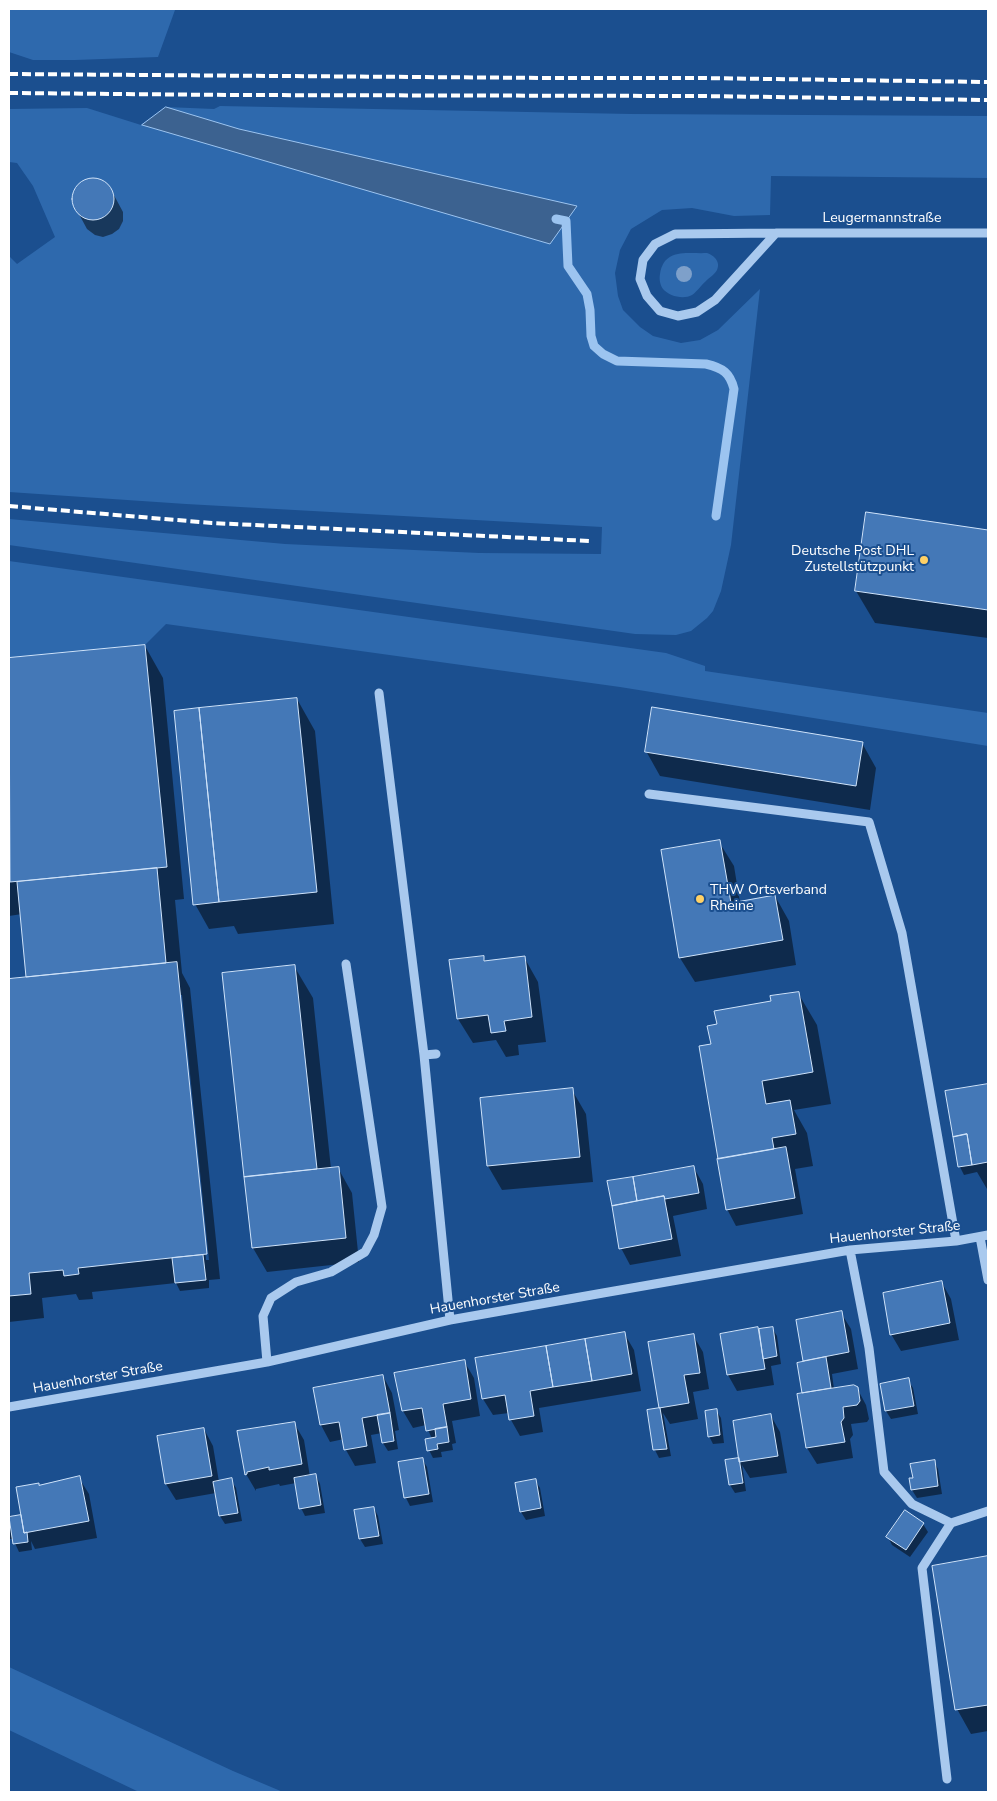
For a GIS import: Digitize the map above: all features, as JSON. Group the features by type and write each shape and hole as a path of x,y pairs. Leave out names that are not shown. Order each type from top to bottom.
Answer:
{"street":[{"name":"Leugermannstraße","path":"776,233 715,300 698,312 678,316 660,311 647,296 640,279 643,260 655,244 675,234 776,233 988,233"},
{"path":"379,693 424,1055 450,1320"},
{"path":"649,794 869,822 902,933 956,1241"},
{"path":"267,1362 263,1316 271,1298 296,1282 331,1272 365,1252 374,1235 382,1207 346,964"},
{"path":"424,1055 436,1054"},
{"path":"984,1236 988,1280"},
{"name":"Hauenhorster Straße","path":"9,1407 267,1362 450,1320 850,1250 956,1241 984,1236"},
{"path":"850,1250 869,1348 884,1472 912,1504 951,1523"},
{"path":"947,1779 922,1568 951,1523 988,1511"}],"shaded area":[{"path":"9,10 175,10 158,57 33,60 9,52"},
{"path":"220,106 631,114 988,116 988,178 771,176 770,215 734,216 692,208 662,210 631,229 620,250 615,273 618,296 623,310 640,327 653,336 681,343 700,340 718,330 760,289 731,545 721,591 713,611 691,631 676,635 635,634 9,545 9,519 285,544 479,553 601,554 602,527 186,504 9,492 9,256 17,264 55,237 33,186 17,163 9,162 9,109 87,108 141,125 166,107 214,109"},
{"path":"166,107 239,129 577,206 550,244 142,125"},
{"path":"707,253 716,259 718,267 715,273 694,294 680,297 669,294 663,289 660,284 660,276 662,266 666,260 678,254"},
{"path":"9,561 666,653 705,666 705,671 988,713 988,746 620,687 166,624 145,645 9,658"},
{"path":"9,1667 233,1771 283,1792 139,1792 9,1730"}],"building":[{"path":"97,178 105,181 111,187 114,199 111,211 105,217 89,220 81,217 75,211 72,195 75,187 81,181"},
{"name":"Deutsche Post DHL Zustellstützpunkt","path":"866,512 988,530 988,610 855,591"},
{"path":"145,645 167,867 10,882 9,658"},
{"path":"297,698 317,892 219,902 199,708"},
{"path":"652,707 863,742 856,786 645,752"},
{"path":"199,708 219,902 193,905 174,711"},
{"name":"THW Ortsverband Rheine","path":"720,840 731,903 775,895 783,940 679,958 661,850"},
{"path":"157,868 166,963 26,977 17,882"},
{"path":"484,956 484,961 525,956 532,1017 504,1021 506,1031 491,1033 488,1015 457,1019 449,960"},
{"path":"177,962 207,1254 78,1268 79,1274 64,1276 63,1270 29,1273 31,1294 9,1296 9,979"},
{"path":"295,965 317,1169 244,1177 222,973"},
{"path":"799,992 813,1072 762,1081 766,1104 790,1100 796,1134 772,1138 774,1149 718,1159 699,1046 711,1044 707,1026 717,1024 714,1011 771,1001 770,996"},
{"path":"988,1084 988,1162 972,1165 967,1134 953,1137 945,1091"},
{"path":"573,1088 580,1157 487,1166 480,1098"},
{"path":"967,1134 972,1165 958,1167 953,1137"},
{"path":"786,1147 795,1198 726,1210 717,1159"},
{"path":"694,1166 699,1193 665,1199 664,1196 637,1201 633,1177"},
{"path":"339,1167 346,1238 252,1248 244,1177"},
{"path":"633,1177 637,1201 612,1206 607,1181"},
{"path":"664,1196 672,1239 619,1249 612,1206"},
{"path":"203,1255 206,1280 175,1283 172,1258"},
{"path":"942,1281 950,1323 890,1335 883,1293"},
{"path":"842,1311 849,1352 803,1361 796,1320"},
{"path":"758,1327 765,1369 727,1375 720,1334"},
{"path":"773,1327 777,1356 763,1359 759,1329"},
{"path":"625,1332 632,1374 592,1381 585,1339"},
{"path":"694,1334 700,1373 684,1375 689,1403 659,1408 648,1342"},
{"path":"585,1339 592,1381 553,1387 546,1346"},
{"path":"546,1346 553,1387 530,1391 534,1416 509,1420 505,1395 482,1399 475,1358"},
{"path":"826,1357 831,1388 802,1393 797,1363"},
{"path":"465,1360 471,1399 443,1404 447,1427 426,1431 422,1408 402,1411 394,1373"},
{"path":"383,1375 390,1413 362,1418 367,1446 344,1450 339,1422 320,1425 313,1388"},
{"path":"909,1378 914,1406 885,1411 880,1384"},
{"path":"854,1385 858,1387 860,1401 857,1405 843,1407 844,1418 841,1422 845,1442 806,1448 797,1394"},
{"path":"660,1408 667,1449 653,1450 647,1410"},
{"path":"717,1409 720,1435 708,1437 705,1411"},
{"path":"390,1413 394,1441 382,1443 377,1415"},
{"path":"771,1414 778,1456 739,1462 733,1421"},
{"path":"295,1422 302,1464 269,1470 269,1467 247,1472 245,1475 237,1431"},
{"path":"447,1427 449,1442 437,1444 438,1449 427,1451 425,1439 436,1437 435,1429"},
{"path":"204,1428 212,1476 165,1484 157,1436"},
{"path":"423,1458 429,1494 404,1498 398,1462"},
{"path":"739,1458 743,1483 729,1485 725,1460"},
{"path":"935,1460 938,1486 911,1490 909,1478 913,1478 910,1464"},
{"path":"316,1474 321,1505 299,1509 294,1478"},
{"path":"80,1476 89,1521 24,1533 16,1487 39,1483 39,1485"},
{"path":"232,1478 238,1513 219,1516 213,1482"},
{"path":"536,1479 541,1508 520,1512 515,1483"},
{"path":"374,1507 379,1536 359,1539 354,1510"},
{"path":"905,1510 924,1523 906,1550 886,1537"},
{"path":"21,1515 24,1533 27,1532 28,1542 13,1544 9,1517"},
{"path":"988,1556 988,1705 955,1710 932,1566"}],"waterway":[{"path":"556,219 566,221 568,266 587,294 591,336 594,346 603,354 617,361 706,364 717,367 728,375 734,389 716,516"}],"railway":[{"path":"9,74 699,78 988,82"},
{"path":"9,93 700,96 988,100"},
{"path":"9,506 212,523 590,541"}],"place":[{"name":"Deutsche Post DHL Zustellstützpunkt","path":"924,560"},
{"name":"THW Ortsverband Rheine","path":"700,899"}]}
